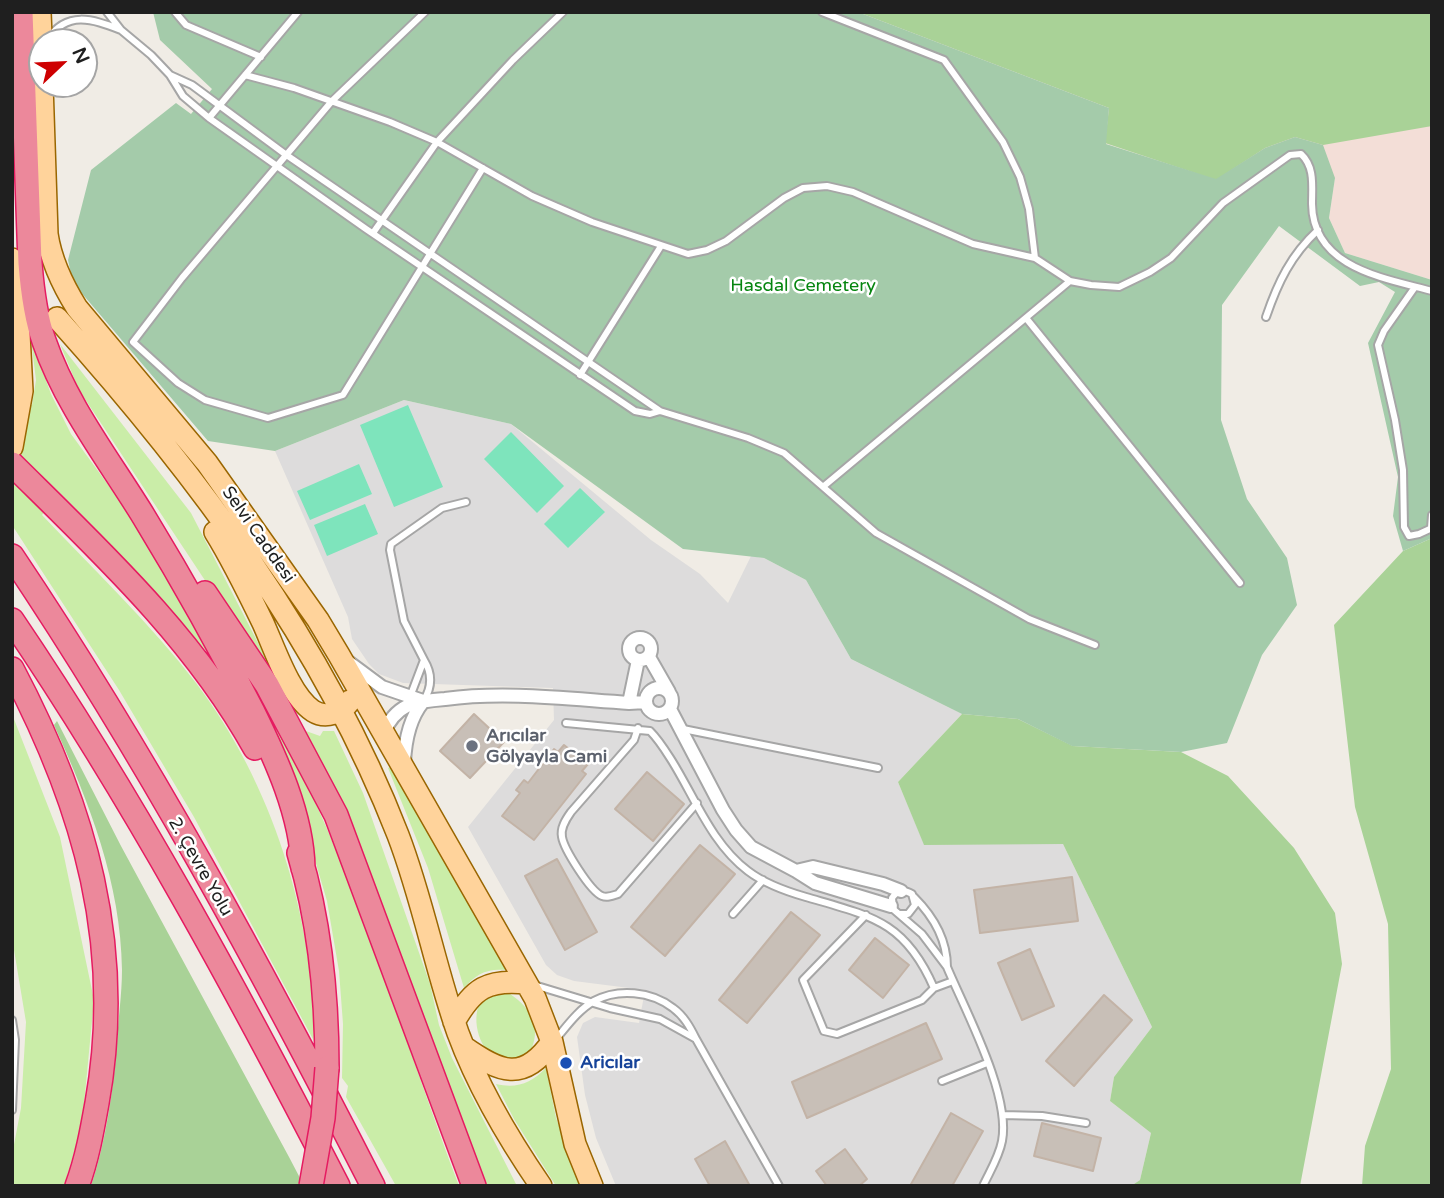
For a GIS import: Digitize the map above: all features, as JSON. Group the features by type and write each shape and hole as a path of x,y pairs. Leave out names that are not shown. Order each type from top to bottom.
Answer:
{"highway":[{"path":"21,12 27,223 32,286 43,340 85,426 183,581 261,729 295,815 303,849 303,868"},
{"path":"70,397 267,685 318,777 349,845 474,1186"},
{"path":"12,464 150,605 212,681 254,747 283,809 303,868 314,915 326,1004 327,1068 323,1118 311,1186"},
{"name":"2. Çevre Yolu","path":"12,556 75,653 179,828 291,1029 373,1186"},
{"name":"2. Çevre Yolu","path":"12,620 105,766 198,923 338,1186"},
{"path":"12,669 45,736 75,810 96,888 102,928 106,970 104,1054 92,1131 77,1186"}],"main road":[{"name":"Selvi Caddesi","path":"42,98 47,234 60,279 82,315 207,463 310,609 339,655 526,983"},
{"path":"12,259 22,391 12,447"},
{"name":"Selvi Caddesi","path":"57,318 152,429 227,527 268,585 313,658 341,710 383,800 419,893 454,1022"},
{"path":"152,429 225,548 298,695 312,711 332,715 348,705 355,684"},
{"path":"383,734 377,753 383,800"},
{"path":"541,1186 502,1125 454,1022 471,996 495,982 526,983 546,1022 575,1144 592,1186"},
{"path":"464,1047 497,1068 515,1070 527,1068 538,1060 552,1042"}],"street":[{"path":"339,655 382,687 423,702"},
{"path":"629,703 643,658 669,692 673,701 664,714 655,714 648,709 647,696 653,689 662,688 669,692"},
{"path":"383,734 387,725 400,711 423,702 493,695 646,702"},
{"path":"404,771 407,734 416,710 423,702"},
{"path":"670,709 723,810 751,847 815,883 896,910"},
{"path":"796,871 813,867 901,891"}],"lane":[{"path":"107,12 121,30 170,75 183,96 275,166 635,411 650,414 660,411"},
{"path":"175,12 186,25 261,57"},
{"path":"209,118 298,12"},
{"path":"425,12 332,101 285,154 182,278 133,342 178,383 205,400 268,418 343,395 483,167"},
{"path":"373,233 437,142 513,60 563,12"},
{"path":"822,12 944,60 1003,142 1014,165 1029,209 1035,258"},
{"path":"56,28 71,20 86,19 121,30"},
{"path":"170,75 192,85 381,221 660,411 748,438 784,453 876,533 1029,619 1095,645"},
{"path":"246,75 390,122 437,142 533,196 592,222 688,254 708,250 726,241 784,198 803,188 827,186 853,192 973,244 1035,258 1070,281 1119,287 1171,258 1223,203 1290,155 1301,154 1306,158 1310,169 1312,208 1318,230 1330,250 1350,266 1432,291"},
{"path":"1266,317 1278,283 1291,259 1318,230"},
{"path":"580,374 661,246"},
{"path":"824,486 1070,281"},
{"path":"1415,287 1384,331 1378,345 1395,420 1403,470 1404,527 1409,536 1432,528 1432,515"},
{"path":"1026,318 1241,583"},
{"path":"423,702 430,688 430,674 404,621 391,544 442,508 466,502"},
{"path":"410,697 424,660"},
{"path":"566,723 650,731 657,738 725,851 749,872 763,880 797,895 879,920 905,939 923,963 934,988"},
{"path":"638,728 634,740 571,811 564,823 562,836 591,888 609,897 618,894 697,803"},
{"path":"681,728 878,768"},
{"path":"733,914 763,880"},
{"path":"947,967 943,942 934,922 908,891 901,891 892,898 896,910 922,934 947,967 998,1093 1003,1115 1003,1138 999,1155 983,1186"},
{"path":"896,910 908,914 914,908 914,897"},
{"path":"866,915 803,980 824,1031 837,1034 922,1000 934,988 953,981"},
{"path":"526,983 610,1008 660,1019 696,1038"},
{"path":"552,1042 580,1011 609,994 629,992 662,1001 673,1007 686,1021 779,1186"},
{"path":"12,1020 15,1040 12,1110"},
{"path":"942,1081 987,1063"},
{"path":"1003,1115 1042,1116 1087,1123"}],"shaded area":[{"path":"858,12 1432,12 1432,280 1345,253 1329,218 1335,178 1216,180 1105,143 1109,108"},
{"path":"404,400 511,424 651,540 700,574 728,603 751,556 764,558 806,580 851,659 962,714 898,782 924,844 1063,844 1152,1027 1114,1077 1110,1101 1151,1133 1140,1180 1131,1186 616,1186 596,1138 585,1095 577,1037 583,1023 595,1017 639,1023 645,990 574,981 557,975 546,965 468,827 554,720 553,688 403,683 379,674 352,639 348,617 275,451"}],"green space":[{"name":"Hasdal Cemetery","path":"153,12 858,12 1109,108 1106,144 1216,179 1265,148 1295,137 1323,145 1335,178 1329,218 1345,253 1432,280 1432,538 1403,551 1393,516 1398,477 1368,343 1395,292 1379,282 1360,286 1279,226 1222,305 1221,420 1247,499 1287,558 1297,605 1262,655 1227,743 1181,752 1072,746 1018,719 962,714 851,659 806,580 764,558 683,549 511,424 404,400 275,451 208,441 73,283 68,260 91,170 176,103 191,114 212,89 160,40"},
{"path":"858,12 1432,12 1432,126 1323,145 1295,137 1265,148 1216,180 1105,143 1109,108"},
{"path":"31,340 51,394 71,434 128,512 214,657 212,658 115,549 12,447 12,403 32,405 36,380"},
{"path":"60,344 191,513 299,723 79,390"},
{"path":"408,405 443,487 394,507 360,425"},
{"path":"511,432 564,486 537,513 484,459"},
{"path":"359,464 372,494 310,520 297,491"},
{"path":"12,477 46,510 42,515 141,618 196,683 223,722 246,764 267,807 297,899 312,994 314,1041 194,817 119,690 12,525"},
{"path":"580,488 605,512 568,548 544,524"},
{"path":"365,504 378,534 327,556 314,525"},
{"path":"1432,538 1432,1186 1362,1186 1365,1146 1391,1069 1388,924 1355,807 1334,625 1403,551"},
{"path":"247,674 293,754 328,831 368,931 459,1186 396,1186 346,1097 348,1086 342,1078 343,1024 339,971 327,901 300,809 244,675"},
{"path":"12,714 60,837 94,1000 82,1125 64,1186 12,1186 12,1155 21,1108 26,1022 12,938"},
{"path":"962,714 1018,719 1073,746 1181,752 1228,776 1294,848 1335,913 1342,964 1300,1186 1131,1186 1140,1180 1151,1133 1110,1101 1114,1077 1152,1027 1063,844 924,845 898,782"},
{"path":"57,721 121,846 300,1178 299,1186 91,1186 105,1134 113,1080 122,979 120,938 116,906 101,844 54,725"},
{"path":"304,730 320,736 323,731 334,731 363,793 430,984 439,1025 452,1058 517,1186 484,1186"},
{"path":"391,767 506,970 482,973 464,988 428,868 388,768"},
{"path":"505,991 527,1010 535,1027 533,1045 528,1055 509,1062 491,1053 484,1046 476,1022 482,1000 490,994"},
{"path":"546,1068 556,1118 581,1186 556,1186 514,1119 496,1084 523,1084"}],"building":[{"name":"Arıcılar Gölyayla Cami","path":"474,714 504,742 470,778 440,751"},
{"path":"564,745 588,764 582,771 586,774 534,840 502,816 520,793 516,790 524,780 528,783 554,749 558,752"},
{"path":"647,772 684,804 653,841 615,809"},
{"path":"700,845 735,874 665,956 631,927"},
{"path":"557,859 597,932 565,950 525,876"},
{"path":"1072,877 1078,921 980,933 974,890"},
{"path":"791,912 820,935 747,1023 719,1000"},
{"path":"875,938 909,965 883,998 849,970"},
{"path":"1030,949 1054,1006 1022,1020 998,963"},
{"path":"1104,995 1132,1020 1074,1086 1046,1061"},
{"path":"926,1023 942,1059 807,1118 792,1082"},
{"path":"951,1113 983,1131 952,1186 910,1186"},
{"path":"1042,1123 1101,1138 1093,1171 1034,1156"},
{"path":"725,1141 750,1186 710,1186 695,1159"},
{"path":"845,1149 867,1179 859,1186 827,1186 816,1171"}],"place":[{"name":"Arıcılar Gölyayla Cami","path":"472,746"},
{"name":"Aricılar","path":"566,1063"}]}
